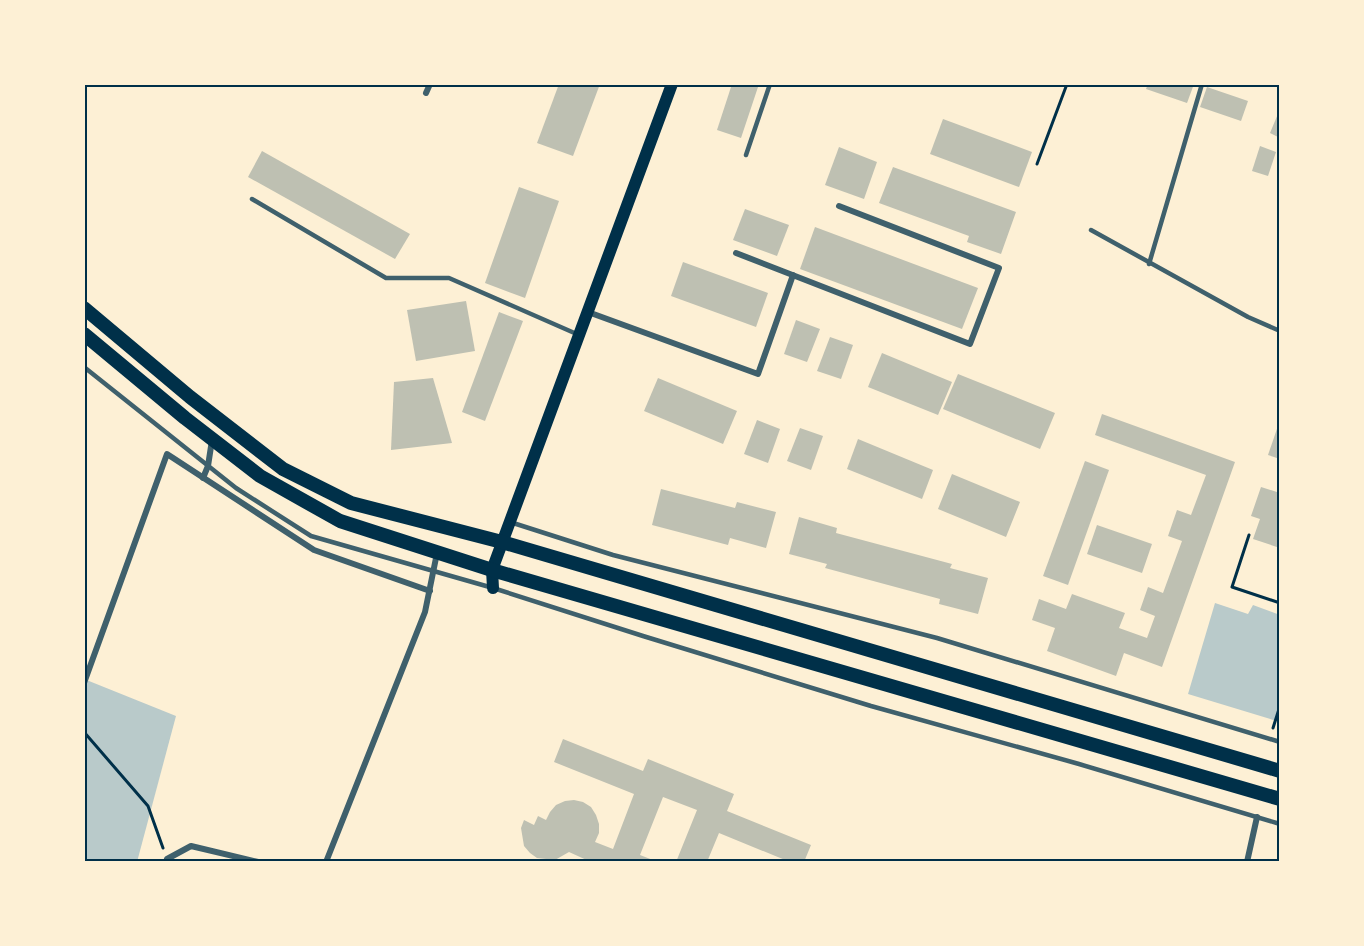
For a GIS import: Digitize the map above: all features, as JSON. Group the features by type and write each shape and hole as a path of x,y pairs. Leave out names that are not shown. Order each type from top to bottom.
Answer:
{"highway":[{"path":"84,308 190,397 283,469 351,503 502,542 1280,771"},
{"path":"84,334 260,476 340,521 492,570 1280,800"}],"main road":[{"path":"493,588 492,570 672,84"}],"street":[{"path":"426,93 430,84"},
{"path":"736,252 970,344 999,268 840,206"},
{"path":"587,312 758,374 794,275"},
{"path":"203,478 213,440"},
{"path":"84,683 166,454 315,550 430,591"},
{"path":"326,862 425,612 437,552"},
{"path":"1247,862 1257,817"},
{"path":"166,861 191,846 258,862"}],"lane":[{"path":"746,155 770,84"},
{"path":"1149,264 1202,84"},
{"path":"252,200 386,278 449,278 579,335"},
{"path":"1091,230 1248,317 1280,331"},
{"path":"84,367 236,488 311,536 434,570 871,706 1079,764 1280,824"},
{"path":"510,522 614,555 937,638 1280,742"}],"path":[{"path":"1037,164 1067,84"},
{"path":"1249,535 1232,587 1280,603"},
{"path":"1269,738 1279,709"},
{"path":"84,732 148,806 166,861"}],"shaded area":[{"path":"1215,603 1248,614 1253,605 1280,615 1280,722 1188,694"},
{"path":"84,679 176,716 137,862 84,862"}],"building":[{"path":"559,84 600,84 573,156 537,143"},
{"path":"732,84 759,84 741,138 717,130"},
{"path":"1148,84 1194,84 1187,103 1146,89"},
{"path":"1207,87 1248,101 1241,121 1200,107"},
{"path":"1280,109 1280,138 1270,133"},
{"path":"943,119 1032,152 1019,187 930,154"},
{"path":"1260,146 1276,152 1268,176 1252,171"},
{"path":"839,147 877,162 864,199 825,185"},
{"path":"262,151 410,234 395,259 248,177"},
{"path":"893,167 1016,212 1001,254 967,242 969,236 879,203"},
{"path":"519,187 559,201 525,298 485,283"},
{"path":"745,209 789,225 777,256 733,240"},
{"path":"815,227 978,288 962,329 800,269"},
{"path":"683,262 768,293 756,327 671,296"},
{"path":"466,301 475,351 416,361 407,310"},
{"path":"499,312 523,321 485,421 462,412"},
{"path":"796,320 820,329 807,362 784,354"},
{"path":"830,337 853,345 841,379 817,371"},
{"path":"882,353 952,382 938,415 868,387"},
{"path":"958,374 1055,413 1040,449 943,409"},
{"path":"433,378 452,443 391,450 394,382"},
{"path":"658,378 737,411 723,444 644,411"},
{"path":"1102,414 1235,462 1162,667 1124,653 1116,676 1047,651 1055,628 1032,620 1039,599 1066,609 1072,594 1125,613 1119,628 1147,638 1155,616 1140,610 1148,587 1163,593 1182,541 1168,536 1177,510 1191,515 1206,475 1095,435"},
{"path":"757,420 780,429 768,463 744,454"},
{"path":"1280,420 1280,459 1268,455"},
{"path":"800,428 823,436 811,470 787,461"},
{"path":"858,439 933,470 922,499 847,469"},
{"path":"1085,461 1109,470 1068,585 1043,576"},
{"path":"952,474 1020,502 1006,537 938,509"},
{"path":"1261,487 1280,493 1280,548 1253,539 1260,519 1251,516"},
{"path":"661,489 735,508 737,502 776,512 766,548 730,538 728,545 652,525"},
{"path":"799,517 837,528 836,533 952,564 950,568 988,578 978,614 939,604 940,599 825,568 827,564 789,554"},
{"path":"1097,525 1152,544 1142,573 1087,554"},
{"path":"563,739 643,771 648,759 734,794 727,811 811,845 804,862 790,862 719,833 707,862 676,862 697,810 663,797 640,855 658,862 591,862 569,852 555,860 537,858 524,846 521,828 524,820 534,825 538,816 546,820 556,805 574,800 583,802 591,807 599,824 599,833 595,842 613,849 634,794 554,762"}]}
